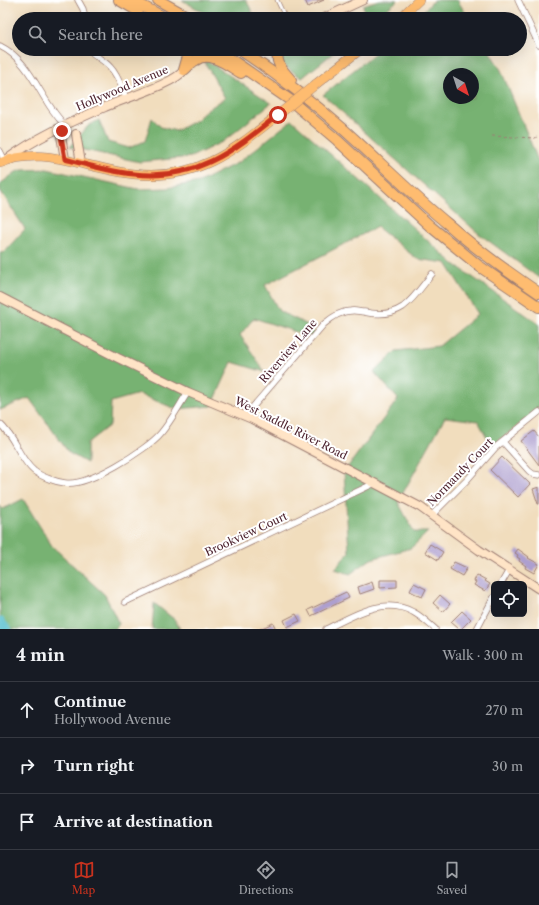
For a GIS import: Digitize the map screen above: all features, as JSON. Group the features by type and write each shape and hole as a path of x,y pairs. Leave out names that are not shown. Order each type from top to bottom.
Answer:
{"highway":[{"path":"119,0 141,12"},
{"path":"132,0 154,12"},
{"path":"158,0 180,12"},
{"path":"184,70 188,56"},
{"path":"226,56 272,87 322,127 414,212 446,239 490,274 539,307"},
{"path":"249,56 310,100 450,226 491,259 539,293"},
{"path":"277,56 277,60 280,67 310,100"},
{"path":"184,70 198,58 213,58 242,74 272,87"}],"main road":[{"path":"406,12 419,0"},
{"path":"2,162 30,156 44,156 134,174 167,174 187,170 208,163 231,152 352,56"}],"street":[{"path":"78,0 84,12"},
{"path":"337,12 363,0"},
{"path":"518,0 524,12"},
{"path":"527,19 539,45"},
{"path":"0,46 12,54"},
{"path":"14,56 27,68 43,95 66,126 76,134"},
{"path":"96,56 111,68 117,77 126,98"},
{"name":"Hollywood Avenue","path":"2,162 22,147 88,115 174,79 184,70"},
{"path":"81,163 76,134 81,123 88,115"},
{"path":"65,159 61,136 66,126"},
{"path":"0,151 2,162"},
{"name":"Riverview Lane","path":"245,416 324,324 330,319 343,312 352,310 374,314 390,313 403,307 410,301 432,274"},
{"name":"West Saddle River Road","path":"0,297 188,392 245,416 420,507 479,550 509,570 538,586"},
{"path":"0,424 10,434 27,464 34,471 49,479 65,484 73,483 118,465 150,443 161,434 188,392"},
{"name":"Normandy Court","path":"432,516 496,447 539,412"},
{"name":"Normandy Court","path":"502,442 529,471 533,474 539,474"},
{"name":"Brookview Court","path":"125,602 375,484"},
{"path":"503,581 509,570"},
{"path":"477,629 491,603"},
{"path":"326,629 372,608 390,606 403,607 414,612 435,629"}],"lane":[{"path":"276,0 282,12"}],"path":[{"path":"492,136 535,138 539,136"}],"green space":[{"path":"182,0 246,0 252,12 203,12"},
{"path":"379,0 398,0 383,12 364,12 363,5"},
{"path":"434,0 459,0 458,1 465,12 423,12"},
{"path":"270,56 329,56 302,78"},
{"path":"371,56 492,56 501,70 539,163 539,278 478,233 323,95"},
{"path":"203,58 271,103 224,141 191,157 140,162 70,147 89,125 99,120 108,142 129,148 145,141 152,118 161,127 176,131 196,120 207,110 225,98"},
{"path":"292,120 454,264 539,324 539,409 492,446 478,421 445,417 398,502 414,532 428,532 411,548 371,559 350,574 335,569 349,552 344,472 398,399 374,372 396,351 439,346 478,314 446,263 417,259 377,227 265,285 279,311 312,327 314,338 254,318 240,335 265,372 232,362 212,406 176,409 139,394 111,402 110,425 87,443 87,463 69,453 29,398 0,410 0,252 3,253 25,229 0,190 0,184 16,172 22,170 47,169 138,189 167,188 199,182 239,162"},
{"path":"23,499 52,546 105,595 119,624 115,629 0,629 0,506 3,509"},
{"path":"154,603 175,620 180,629 152,629"}],"building":[{"path":"305,0 324,0 308,7"},
{"path":"534,431 539,437 539,465 521,441"},
{"path":"502,457 530,484 518,497 490,470"},
{"path":"539,487 539,504 538,504 533,489"},
{"path":"430,544 443,552 438,560 425,552"},
{"path":"518,549 529,557 528,558 539,564 534,573 525,568 526,566 519,561 520,559 517,557 518,555 515,553"},
{"path":"454,562 467,568 462,576 450,569"},
{"path":"477,575 490,584 485,591 474,585"},
{"path":"380,580 397,580 397,587 380,588"},
{"path":"372,582 374,589 360,594 358,587"},
{"path":"414,583 426,589 422,597 410,591"},
{"path":"346,592 349,598 311,616 308,610"},
{"path":"440,595 450,604 443,612 433,603"},
{"path":"462,611 471,619 461,629 459,629 451,622"},
{"path":"296,614 300,621 287,627 284,620"},
{"path":"273,623 276,629 260,629"}],"waterway":[{"path":"0,622 6,629"}],"route":[{"path":"62,131 61,136 65,159 123,173 156,175 177,173 218,159 235,149 278,115"}]}
